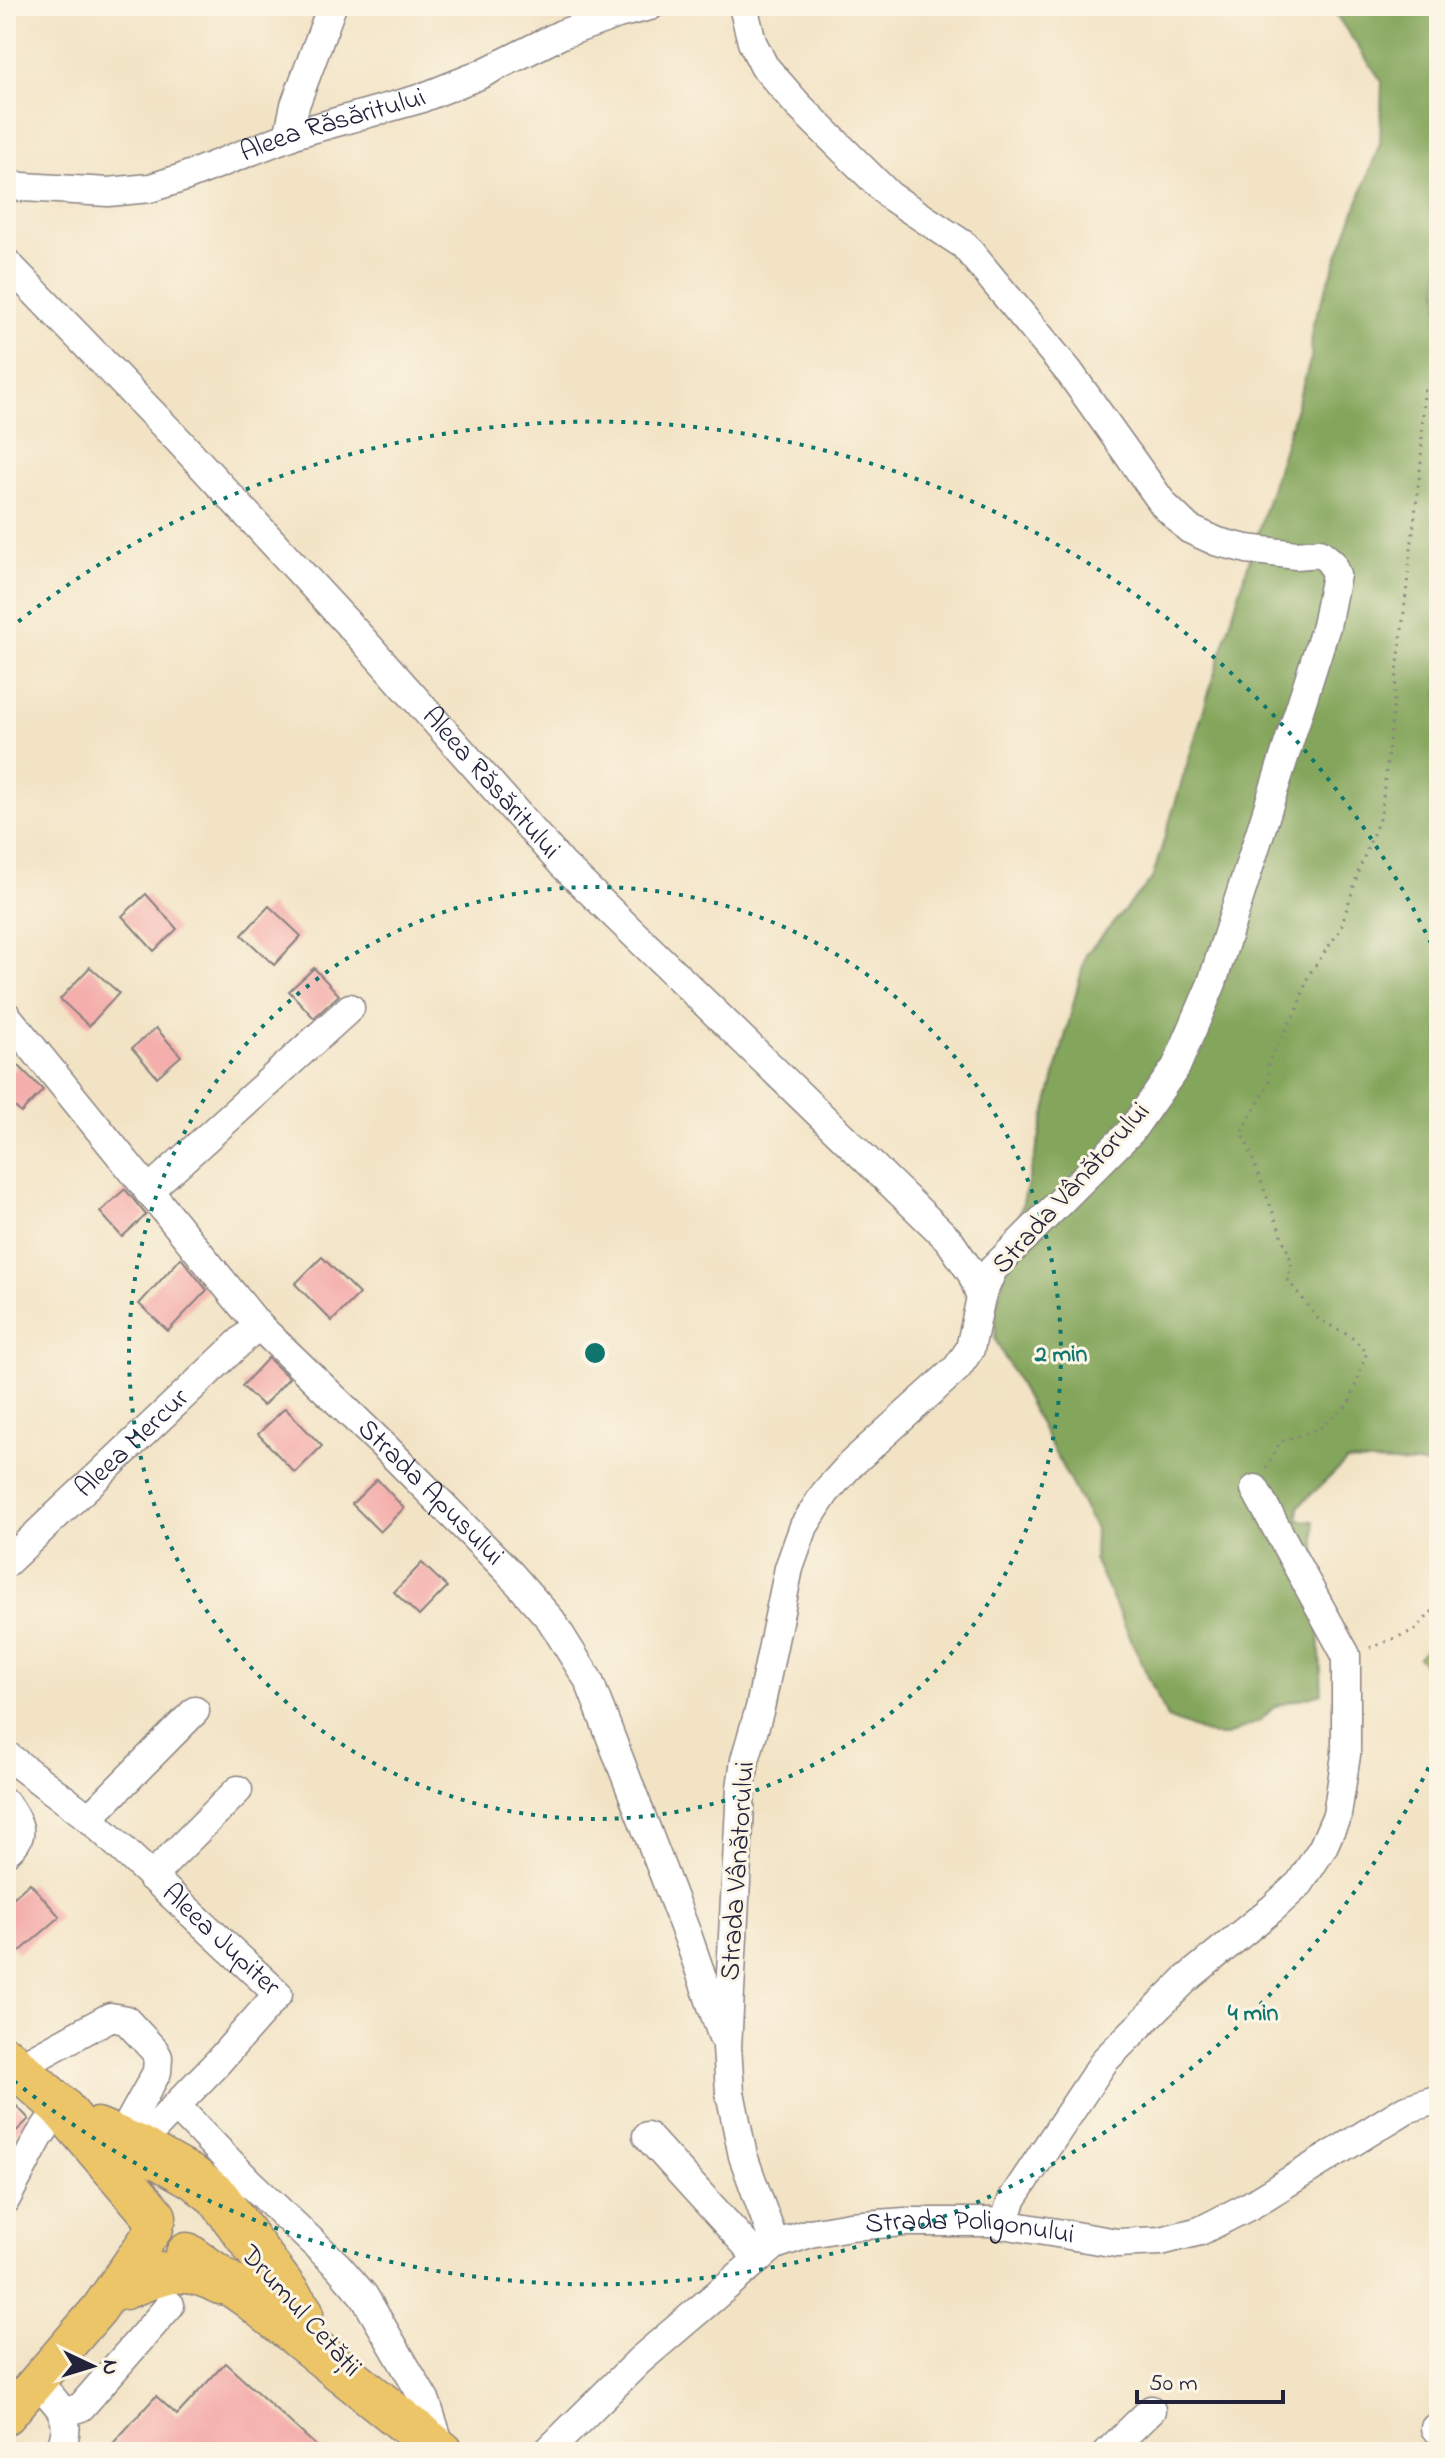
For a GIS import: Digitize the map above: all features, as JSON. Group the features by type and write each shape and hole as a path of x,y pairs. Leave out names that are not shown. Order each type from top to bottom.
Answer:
{"highway":[{"path":"12,2063 60,2106 172,2229"},
{"path":"60,2106 194,2178 217,2196 302,2312"},
{"path":"118,2138 172,2229"},
{"name":"Drumul Cetății","path":"172,2229 200,2250 211,2240 216,2221 383,2404"},
{"name":"Drumul Cetății","path":"172,2229 250,2298 442,2452"},
{"path":"112,2299 164,2273 185,2271 211,2278 250,2298"}],"main road":[{"path":"6,2417 112,2299 154,2263 172,2229"}],"street":[{"path":"288,137 295,105 332,6"},
{"name":"Aleea Răsăritului","path":"6,186 108,192 150,188 288,137 419,99 477,76 562,34 650,6"},
{"name":"Strada Vânătorului","path":"743,6 752,42 764,66 798,105 890,196 964,245 1070,373 1164,505 1189,529 1218,542 1247,549 1296,555 1320,553 1331,562 1336,575 1326,626 1212,983 1176,1067 1131,1131 993,1269 981,1297 970,1349 957,1368 851,1464 825,1493 804,1526 789,1568 741,1788 727,2047 730,2092 737,2130 767,2252"},
{"name":"Aleea Răsăritului","path":"6,262 190,452 364,641 562,864 949,1240 972,1274 981,1297"},
{"path":"148,1191 350,1008"},
{"name":"Strada Apusului","path":"8,1020 258,1325 387,1449 507,1570 551,1620 589,1681 727,2047"},
{"name":"Aleea Mercur","path":"6,1563 258,1325"},
{"path":"1003,2225 1013,2198 1105,2060 1185,1980 1300,1883 1323,1847 1337,1815 1346,1755 1346,1655 1255,1489"},
{"path":"85,1816 195,1711"},
{"name":"Aleea Jupiter","path":"6,1755 85,1816 278,1994 177,2107 118,2138"},
{"path":"151,1877 238,1790"},
{"path":"6,1804 20,1826 16,1844 6,1852"},
{"path":"12,2063 110,2017 126,2020 154,2050 158,2057 157,2072 118,2138"},
{"path":"1406,2109 1439,2076"},
{"name":"Strada Poligonului","path":"547,2452 640,2360 767,2252 810,2233 905,2222 990,2222 1117,2243 1161,2241 1200,2231 1251,2205 1406,2109 1439,2099"},
{"path":"6,2199 39,2137 60,2106"},
{"path":"177,2107 249,2182 338,2266 364,2296 426,2402 442,2452"},
{"path":"647,2136 767,2252"},
{"path":"64,2413 81,2407 170,2305"},
{"path":"37,2383 64,2413 66,2437 59,2452"},
{"path":"1108,2452 1151,2410"}],"path":[{"path":"1255,1489 1280,1442 1320,1428 1349,1404 1367,1352 1350,1336 1318,1319 1288,1280 1292,1263 1242,1131 1269,1084 1268,1062 1298,1008 1308,976 1340,930 1381,814 1421,462 1424,391 1439,366"},
{"path":"1346,1655 1415,1630 1439,1604"}],"green space":[{"path":"1330,6 1439,6 1439,1465 1347,1461 1299,1506 1298,1520 1314,1521 1322,1693 1275,1706 1260,1721 1227,1736 1213,1736 1167,1718 1094,1559 1095,1529 995,1339 996,1308 1086,954 1152,879 1311,358 1312,326 1380,143 1382,82"},
{"path":"1439,1636 1439,1678 1418,1657"}],"building":[{"path":"146,894 177,929 154,951 122,916"},
{"path":"269,906 301,936 274,965 242,935"},
{"path":"90,967 119,993 89,1026 60,999"},
{"path":"314,968 339,995 314,1018 289,991"},
{"path":"156,1028 181,1056 157,1077 132,1048"},
{"path":"18,1065 43,1090 21,1113 6,1098 6,1078"},
{"path":"125,1189 146,1215 122,1237 100,1212"},
{"path":"322,1257 359,1294 332,1321 295,1284"},
{"path":"181,1258 207,1290 168,1331 139,1304"},
{"path":"268,1358 289,1378 263,1406 242,1386"},
{"path":"285,1408 322,1446 295,1473 258,1434"},
{"path":"377,1479 404,1508 380,1532 352,1504"},
{"path":"422,1563 447,1587 419,1616 394,1592"},
{"path":"30,1883 60,1917 18,1953 6,1939 6,1904"},
{"path":"6,2095 29,2119 6,2141"},
{"path":"225,2363 323,2452 105,2452 156,2396 177,2415"}]}
